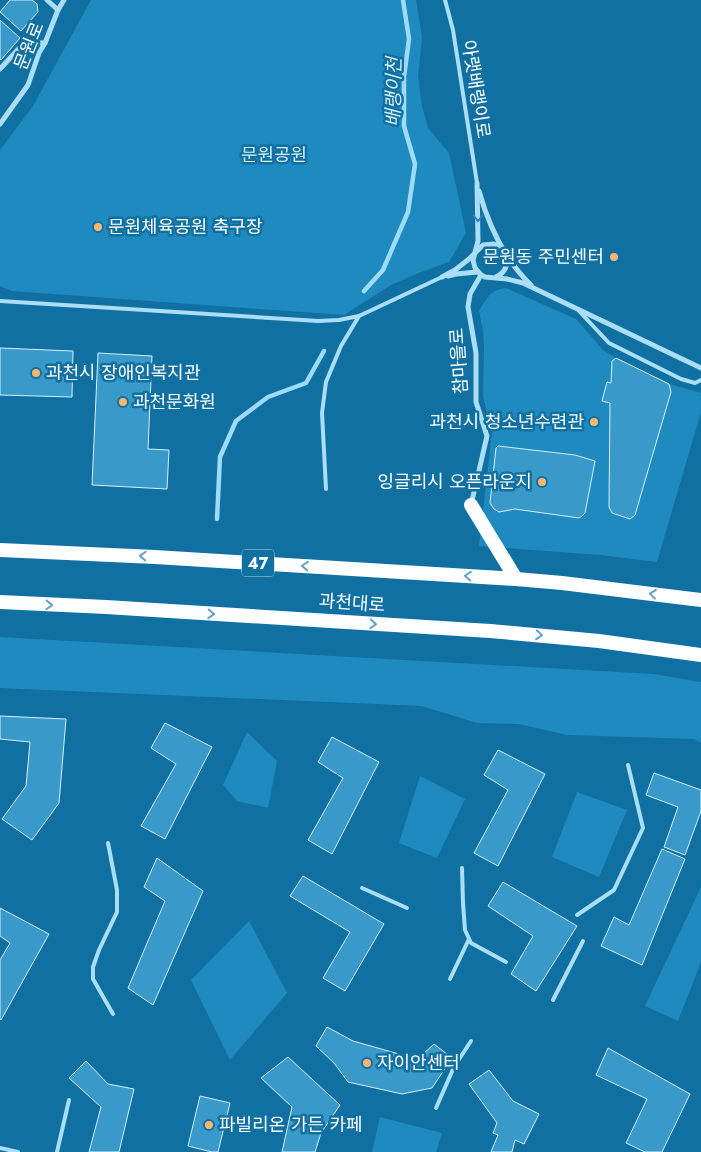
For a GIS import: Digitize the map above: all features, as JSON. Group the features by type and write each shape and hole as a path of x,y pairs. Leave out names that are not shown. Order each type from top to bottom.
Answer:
{"highway":[{"path":"471,506 516,579"},
{"name":"과천대로","path":"0,550 156,557 516,579 701,600"},
{"name":"과천대로","path":"0,602 490,631 599,641 701,655"}],"street":[{"path":"48,0 58,10"},
{"name":"문원로","path":"0,124 28,86 39,53 64,0"},
{"path":"0,69 24,43 45,43"},
{"path":"477,183 489,222 500,246 514,267 535,288"},
{"path":"477,183 478,241 474,264 479,274 485,278 523,283 535,288 701,368"},
{"path":"442,278 469,259 483,245 494,244 500,246"},
{"path":"495,278 504,272 507,267 507,256"},
{"path":"442,278 456,274 479,274"},
{"name":"참마을로","path":"471,506 487,436 476,402 476,353 468,307 470,294 479,274"}],"lane":[{"name":"아랫배랭이로","path":"445,0 453,30 477,183"},
{"path":"0,301 318,321 339,320 359,316 442,278"},
{"path":"577,309 609,344 681,379 695,382 701,380"},
{"path":"326,490 322,413 326,382 341,346 359,316"},
{"path":"577,915 614,890 643,828 628,766"},
{"path":"108,843 117,890 117,912 99,950 93,967 93,979 113,1014"},
{"path":"462,868 465,930 469,939 471,943 506,962"},
{"path":"362,888 407,908"},
{"path":"450,979 469,939"},
{"path":"553,1000 583,941"},
{"path":"436,1108 454,1067 471,1041"},
{"path":"57,1152 69,1100"},
{"path":"0,1148 18,1152"}],"green space":[{"name":"문원공원","path":"91,0 416,0 422,37 418,77 422,106 428,128 449,153 466,233 449,262 391,285 344,315 12,291 0,286 0,150 33,106"},
{"name":"과천시 청소년수련관","path":"506,288 576,319 604,351 616,358 669,384 701,393 701,412 657,562 601,555 479,546 492,432 483,396 484,348 479,311 493,293"},
{"path":"0,637 653,674 701,682 701,742 694,739 567,735 519,724 477,723 422,706 0,688"},
{"path":"247,732 277,761 268,808 237,801 223,785"},
{"path":"420,776 465,799 437,858 399,843"},
{"path":"577,792 627,810 599,877 552,857"},
{"path":"701,887 701,962 678,1021 645,1006"},
{"path":"249,921 287,993 230,1060 191,980"},
{"path":"380,1117 442,1133 436,1152 372,1152"}],"building":[{"path":"10,0 32,0 37,4 38,12 21,31 0,12"},
{"path":"0,20 20,38 1,60 0,59"},
{"name":"과천시 장애인복지관","path":"0,348 73,351 72,397 0,395"},
{"name":"과천문화원","path":"98,353 152,356 148,449 169,450 167,489 92,485"},
{"name":"과천시 청소년수련관","path":"616,358 669,384 671,392 635,515 630,519 612,513 609,507 610,403 602,401 607,382 611,383 612,361"},
{"name":"잉글리시 오픈라운지","path":"498,446 575,455 595,461 585,513 579,518 515,509 499,512 494,509 490,503 496,448"},
{"path":"0,716 66,719 59,803 32,840 2,819 26,786 30,742 0,739"},
{"path":"165,723 212,747 165,839 141,826 176,764 151,748"},
{"path":"332,737 379,762 332,854 308,840 343,778 318,762"},
{"path":"498,750 545,774 498,866 474,853 508,790 484,775"},
{"path":"654,773 701,790 701,811 685,855 664,847 678,807 646,795"},
{"path":"662,849 685,859 642,965 601,946 614,917 629,925"},
{"path":"157,858 203,891 153,1005 128,988 165,901 144,887"},
{"path":"303,876 384,924 345,991 323,978 350,932 290,896"},
{"path":"503,882 577,926 536,991 511,974 533,936 488,906"},
{"path":"0,908 49,934 1,1020 0,960 10,943 0,936"},
{"path":"327,1027 353,1041 413,1058 422,1055 434,1044 452,1058 432,1088 402,1094 348,1082 334,1063 316,1046"},
{"path":"608,1048 690,1094 662,1152 645,1152 626,1143 647,1099 596,1075"},
{"path":"288,1057 340,1105 321,1133 315,1152 282,1152 292,1107 261,1078"},
{"path":"86,1061 108,1084 134,1089 119,1152 89,1152 101,1107 69,1078"},
{"path":"489,1070 513,1101 539,1114 524,1144 515,1140 512,1152 491,1152 498,1135 493,1133 497,1123 469,1084"},
{"name":"파빌리온 가든 카페","path":"200,1096 230,1103 218,1152 188,1146"}],"waterway":[{"name":"배랭이천","path":"364,291 383,270 408,212 415,164 404,126 404,77 409,39 403,0"},
{"name":"배랭이천","path":"217,519 220,457 236,421 268,397 306,383 324,351"}],"place":[{"name":"문원체육공원 축구장","path":"98,227"},
{"name":"문원동 주민센터","path":"614,257"},
{"name":"과천시 장애인복지관","path":"36,373"},
{"name":"과천문화원","path":"123,402"},
{"name":"과천시 청소년수련관","path":"594,422"},
{"name":"잉글리시 오픈라운지","path":"542,482"},
{"name":"자이안센터","path":"367,1063"},
{"name":"파빌리온 가든 카페","path":"209,1125"}]}
